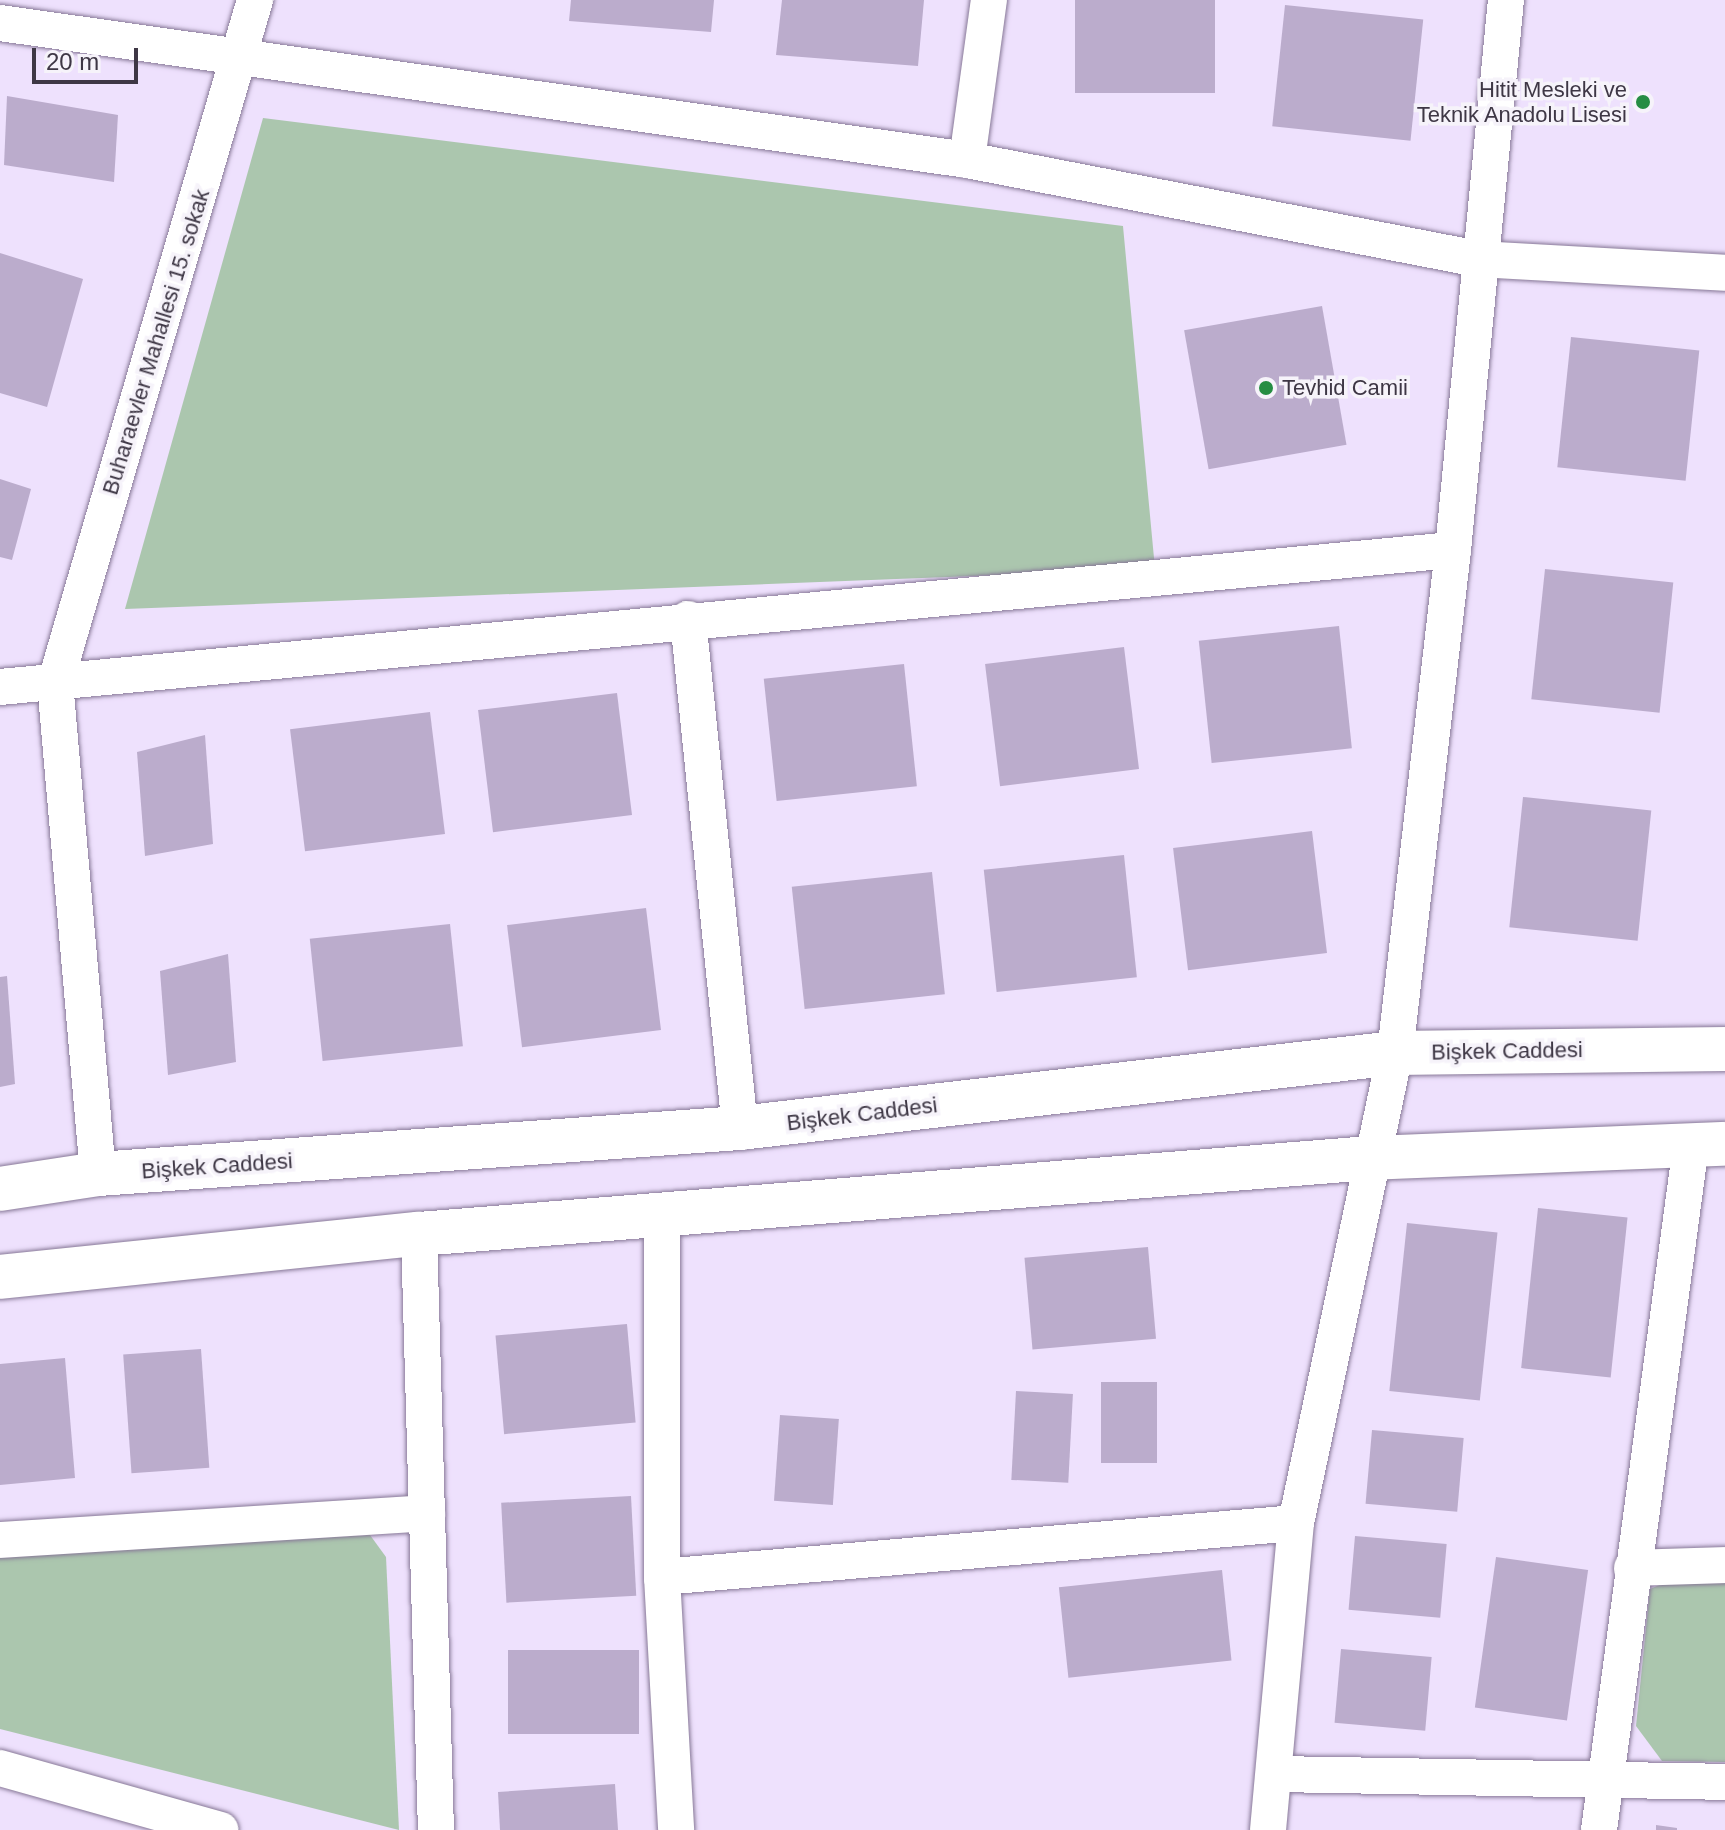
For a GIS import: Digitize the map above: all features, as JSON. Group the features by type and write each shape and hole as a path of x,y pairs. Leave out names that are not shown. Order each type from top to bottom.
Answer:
{"street":[{"name":"Buharaevler Mahallesi 15. sokak","path":"55,684 240,60 255,0"},
{"path":"967,160 989,0"},
{"path":"1268,1830 1296,1523 1370,1158 1395,1053 1453,550 1478,259 1506,0"},
{"path":"0,23 240,60 967,160 1478,259 1725,273"},
{"path":"0,687 55,684 688,619 1453,550"},
{"path":"688,619 740,1128"},
{"path":"55,684 98,1174"},
{"name":"Bişkek Caddesi","path":"0,1189 98,1174 740,1128 1395,1053 1725,1049"},
{"path":"0,1277 419,1234 1370,1158 1708,1144 1632,1568 1599,1830"},
{"path":"662,1215 662,1577 676,1830"},
{"path":"419,1234 436,1830"},
{"path":"0,1540 427,1513"},
{"path":"662,1577 1296,1523"},
{"path":"1632,1568 1725,1565"},
{"path":"0,1768 220,1830"},
{"path":"1275,1774 1725,1782"}],"green space":[{"path":"263,118 1123,226 1155,569 125,609"},
{"path":"370,1535 386,1557 399,1830 0,1729 0,1555"},
{"path":"1671,1580 1725,1580 1725,1762 1662,1761 1636,1726 1650,1589"}],"building":[{"path":"571,0 714,0 711,32 569,21"},
{"path":"782,0 924,0 918,66 776,55"},
{"path":"1075,0 1215,0 1215,93 1075,93"},
{"path":"1285,5 1423,20 1410,141 1272,126"},
{"path":"7,96 118,115 114,182 4,165"},
{"path":"0,253 83,279 47,407 0,393"},
{"name":"Tevhid Camii","path":"1322,306 1346,445 1209,469 1184,330"},
{"path":"1571,337 1699,350 1686,481 1557,467"},
{"path":"0,479 31,489 12,560 0,557"},
{"path":"1545,569 1673,582 1660,713 1531,699"},
{"path":"1339,626 1352,748 1212,763 1199,641"},
{"path":"1124,647 1139,769 1000,786 985,664"},
{"path":"904,664 917,786 777,801 764,679"},
{"path":"617,693 632,815 493,832 478,710"},
{"path":"430,712 445,834 305,851 290,729"},
{"path":"205,735 213,844 145,856 137,752"},
{"path":"1523,797 1651,810 1638,941 1509,927"},
{"path":"1312,831 1327,953 1188,970 1173,848"},
{"path":"1124,855 1137,977 997,992 984,870"},
{"path":"932,872 945,994 805,1009 792,887"},
{"path":"646,908 661,1030 522,1047 507,925"},
{"path":"450,924 463,1046 323,1061 310,939"},
{"path":"228,954 236,1062 168,1075 160,971"},
{"path":"7,976 15,1084 0,1087 0,977"},
{"path":"1538,1208 1628,1217 1611,1378 1521,1368"},
{"path":"1407,1223 1498,1233 1480,1401 1389,1391"},
{"path":"1148,1247 1156,1339 1032,1349 1024,1258"},
{"path":"627,1324 636,1423 504,1434 496,1336"},
{"path":"201,1349 209,1468 131,1473 123,1354"},
{"path":"65,1358 75,1478 0,1485 0,1364"},
{"path":"1101,1382 1157,1382 1157,1463 1101,1463"},
{"path":"1016,1391 1073,1394 1068,1483 1011,1480"},
{"path":"780,1415 839,1419 833,1505 774,1501"},
{"path":"1372,1430 1464,1438 1457,1512 1366,1504"},
{"path":"631,1496 636,1596 506,1603 501,1503"},
{"path":"1355,1536 1447,1544 1440,1618 1349,1610"},
{"path":"1496,1557 1588,1570 1567,1720 1475,1708"},
{"path":"1222,1570 1232,1661 1068,1678 1059,1587"},
{"path":"1341,1649 1432,1657 1425,1731 1335,1723"},
{"path":"508,1650 639,1650 639,1734 508,1734"},
{"path":"615,1784 618,1830 500,1830 498,1792"},
{"path":"1656,1825 1677,1828 1677,1830 1656,1830"}],"place":[{"name":"Hitit Mesleki ve Teknik Anadolu Lisesi","path":"1643,102"},
{"name":"Tevhid Camii","path":"1266,388"}]}
